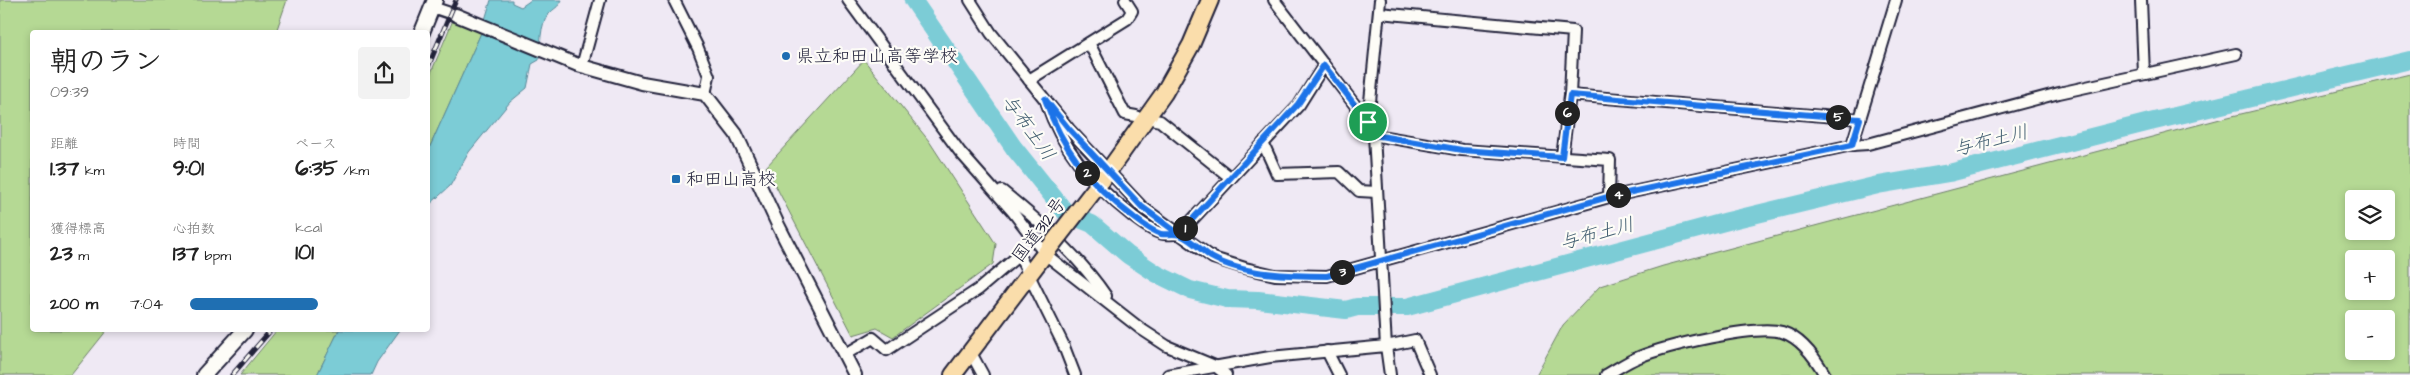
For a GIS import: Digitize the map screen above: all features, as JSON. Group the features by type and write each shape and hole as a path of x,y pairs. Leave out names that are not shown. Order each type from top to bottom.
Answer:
{"highway":[{"name":"国道312号","path":"952,375 971,353 1048,251 1164,93 1192,45 1210,0"}],"main road":[{"path":"423,30 433,3"},
{"path":"204,375 243,332"}],"street":[{"path":"580,65 600,0"},
{"path":"674,0 698,48 709,76 705,94"},
{"path":"848,0 960,152 1048,251 1141,329 1167,346 1215,366 1226,375"},
{"path":"970,0 991,33 1105,175 1142,207 1213,258 1245,268 1275,274 1327,276 1381,263 1608,197 1852,145 1868,144 2059,94 2236,54"},
{"path":"1029,80 1128,19 1132,11 1125,0"},
{"path":"1274,0 1368,122 1374,135 1386,346 1390,375"},
{"path":"1368,122 1380,0"},
{"path":"1852,145 1896,0"},
{"path":"2141,0 2144,74"},
{"path":"433,3 456,15 580,65 642,83 705,94 736,134 779,227 855,375"},
{"path":"1379,13 1573,31 1570,95 1562,157"},
{"path":"1089,43 1124,114 1136,116"},
{"path":"1045,99 1054,127 1090,178 1107,195 1141,222 1161,234 1179,234 1298,104 1324,65"},
{"path":"1570,95 1860,119"},
{"path":"1155,120 1160,121 1231,178"},
{"path":"1374,135 1462,150 1610,160 1608,197"},
{"path":"1263,143 1277,174 1339,172 1359,191 1377,192"},
{"path":"982,175 1030,214 1095,280 1111,304"},
{"path":"844,355 873,338 887,350 980,289 1019,255 1075,375"},
{"path":"1606,375 1639,357 1717,336 1766,330 1783,332 1798,341 1818,363 1825,375"},
{"path":"1168,375 1270,357 1386,346 1415,340 1430,375"},
{"path":"1327,351 1339,375"},
{"path":"971,353 982,375"}],"green space":[{"path":"0,0 287,0 277,30 30,30 30,332 105,332 71,375 0,375"},
{"path":"453,20 481,33 430,147 430,75"},
{"path":"864,60 929,141 996,244 993,264 893,337 877,328 853,335 766,167"},
{"path":"2410,74 2410,375 1536,375 1563,325 1600,286 1663,266 2224,118"},
{"path":"275,332 338,332 317,375 240,375"}],"water":[{"path":"491,0 512,0 512,3 521,7 531,0 562,0 546,18 541,36 539,60 532,64 527,88 510,102 469,152 450,186 430,204 430,147 481,33"},
{"path":"338,332 399,332 377,362 371,375 317,375"}],"waterway":[{"name":"与布土川","path":"913,0 1014,148 1067,214 1092,224 1128,255 1157,274 1190,290 1227,299 1258,300 1346,310 1357,307 1407,307 1728,221 1878,185 1949,173 2150,122 2410,60"}],"railway":[{"path":"430,62 456,0"},
{"path":"232,375 269,332"}],"place":[{"name":"県立和田山高等学校","path":"786,56"},
{"name":"和田山高校","path":"676,179"}],"route":[{"path":"1368,122 1324,65 1298,104 1179,234 1142,207 1069,129 1045,99 1054,127 1090,178 1112,200 1141,222 1161,234 1179,234 1213,258 1245,268 1275,274 1302,276 1327,276 1608,197 1852,145 1860,119 1570,95 1562,157 1462,150 1374,135 1368,122"}]}
